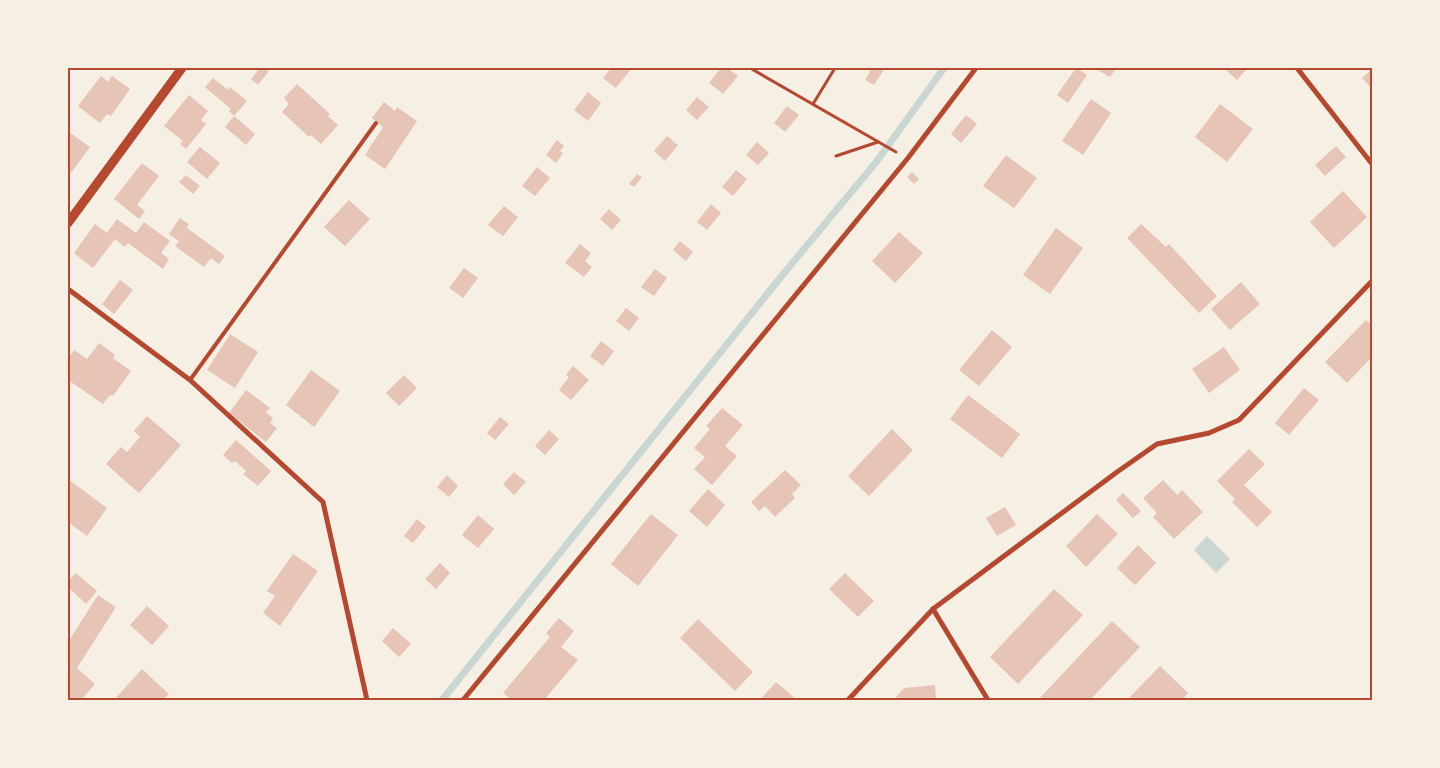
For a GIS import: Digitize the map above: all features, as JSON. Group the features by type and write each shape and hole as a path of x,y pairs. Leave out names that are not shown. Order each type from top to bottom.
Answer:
{"street":[{"path":"68,223 182,68"},
{"path":"463,700 908,158 976,68"},
{"path":"1297,68 1372,164"},
{"path":"848,700 933,609 1157,444 1209,433 1239,420 1372,281"},
{"path":"68,289 190,380 323,502 367,700"},
{"path":"933,609 988,700"}],"lane":[{"path":"190,380 376,123"}],"path":[{"path":"750,68 892,149"},
{"path":"813,104 834,68"},
{"path":"836,156 879,142"}],"shaded area":[{"path":"1207,536 1230,559 1216,573 1194,550"}],"building":[{"path":"260,68 269,71 258,85 251,79"},
{"path":"611,68 631,69 616,88 603,78"},
{"path":"721,68 727,68 738,76 723,94 709,83"},
{"path":"872,68 885,68 874,85 865,80"},
{"path":"1076,68 1087,75 1068,103 1057,95"},
{"path":"1094,68 1116,68 1110,77"},
{"path":"1224,68 1248,68 1237,80"},
{"path":"1372,69 1372,89 1362,78"},
{"path":"101,76 108,82 112,76 130,89 111,116 107,114 100,123 78,106"},
{"path":"213,78 228,90 230,87 247,101 234,116 229,111 231,109 205,87"},
{"path":"297,84 330,114 328,116 338,125 321,144 311,135 309,137 282,112 289,104 284,98"},
{"path":"588,92 601,103 588,121 574,110"},
{"path":"189,95 208,111 201,120 206,124 186,149 180,144 183,141 164,126"},
{"path":"697,97 709,107 697,120 686,110"},
{"path":"1091,99 1111,113 1083,155 1062,141"},
{"path":"384,102 395,111 397,107 417,121 385,169 365,155 383,127 372,118"},
{"path":"1220,104 1253,129 1227,162 1195,137"},
{"path":"787,106 799,115 785,132 774,123"},
{"path":"966,115 977,124 961,143 951,134"},
{"path":"234,116 255,134 246,145 225,127"},
{"path":"69,132 90,147 71,173 68,171"},
{"path":"667,136 678,145 665,161 654,151"},
{"path":"557,140 564,146 560,151 563,153 556,163 546,155"},
{"path":"757,142 769,153 758,165 746,155"},
{"path":"1336,146 1346,157 1325,176 1315,165"},
{"path":"200,147 220,163 207,179 187,162"},
{"path":"1006,155 1037,178 1014,208 983,186"},
{"path":"142,163 159,176 137,205 145,211 139,219 114,199"},
{"path":"537,167 550,178 535,196 522,186"},
{"path":"736,170 747,179 733,196 722,187"},
{"path":"912,172 919,179 914,184 907,177"},
{"path":"637,174 642,177 634,187 629,184"},
{"path":"186,175 200,186 193,194 179,182"},
{"path":"1343,191 1367,217 1334,248 1310,222"},
{"path":"349,200 370,219 345,246 324,227"},
{"path":"711,204 721,213 707,230 697,222"},
{"path":"504,206 518,217 503,236 488,225"},
{"path":"609,209 621,220 612,230 600,219"},
{"path":"180,218 189,224 187,228 225,256 219,264 211,258 204,267 175,246 179,241 169,234"},
{"path":"117,219 136,233 144,222 170,241 161,253 169,259 163,269 128,243 125,247 115,239 93,268 74,253 95,224 107,233"},
{"path":"1141,224 1166,247 1169,244 1217,296 1199,313 1127,238"},
{"path":"1056,228 1083,248 1050,294 1023,275"},
{"path":"899,232 923,253 895,283 872,261"},
{"path":"680,241 693,252 686,261 673,250"},
{"path":"580,244 591,253 585,261 592,267 584,277 565,263"},
{"path":"464,268 478,278 463,298 449,288"},
{"path":"655,269 667,278 654,296 641,287"},
{"path":"120,280 133,290 114,314 102,304"},
{"path":"1241,282 1260,304 1230,330 1211,309"},
{"path":"626,308 639,318 629,331 616,321"},
{"path":"1366,320 1372,326 1372,357 1347,383 1325,362"},
{"path":"992,330 1012,347 979,386 959,370"},
{"path":"230,334 258,352 235,388 207,370"},
{"path":"601,341 614,351 603,366 590,356"},
{"path":"99,343 115,355 113,358 131,371 113,396 110,395 103,404 68,380 68,359 74,350 87,359"},
{"path":"1224,347 1240,370 1209,393 1192,369"},
{"path":"573,366 589,380 571,400 559,390 569,377 566,375"},
{"path":"311,370 340,391 314,427 286,405"},
{"path":"404,375 417,388 399,406 386,393"},
{"path":"1304,388 1319,400 1289,435 1275,423"},
{"path":"246,390 270,408 266,412 273,418 270,423 277,428 266,442 229,413"},
{"path":"968,395 1020,434 1002,458 950,419"},
{"path":"722,408 743,425 725,446 737,456 712,485 694,469 705,457 694,448 710,429 706,426"},
{"path":"147,416 181,445 139,493 106,464 121,447 127,452 140,437 134,431"},
{"path":"500,417 509,424 495,440 487,433"},
{"path":"892,429 913,450 869,496 848,476"},
{"path":"549,430 559,439 545,455 535,446"},
{"path":"236,440 271,471 258,486 243,474 246,471 235,461 232,463 223,455"},
{"path":"1249,449 1265,464 1244,485 1272,512 1257,527 1232,502 1235,499 1217,481"},
{"path":"785,470 801,485 792,494 795,498 775,517 765,506 759,511 751,502"},
{"path":"514,472 526,482 514,495 503,484"},
{"path":"447,475 458,486 449,497 437,487"},
{"path":"68,479 107,508 87,536 68,522"},
{"path":"1163,480 1177,495 1182,490 1203,512 1174,539 1153,517 1157,513 1143,498"},
{"path":"708,489 725,505 707,527 689,511"},
{"path":"1123,493 1141,511 1133,518 1116,500"},
{"path":"1005,507 1016,525 997,536 986,518"},
{"path":"651,514 678,535 638,586 611,564"},
{"path":"1097,514 1118,534 1086,567 1066,546"},
{"path":"478,515 494,529 478,548 462,535"},
{"path":"417,519 426,527 413,543 404,536"},
{"path":"1138,545 1156,563 1135,585 1117,568"},
{"path":"293,554 318,571 280,626 263,613 275,596 267,591"},
{"path":"440,563 450,573 436,589 425,579"},
{"path":"76,573 97,591 86,604 68,587 68,582"},
{"path":"845,573 874,601 858,617 829,589"},
{"path":"1054,589 1083,615 1018,684 990,657"},
{"path":"98,595 116,607 77,668 95,684 81,700 71,700 68,697 68,642"},
{"path":"147,606 169,626 152,645 130,625"},
{"path":"559,618 574,631 561,647 578,660 544,700 512,700 503,693 550,637 546,633"},
{"path":"698,619 753,672 735,691 680,638"},
{"path":"1112,621 1140,647 1090,700 1038,700"},
{"path":"393,628 411,644 399,657 382,641"},
{"path":"1160,666 1188,693 1182,700 1127,700"},
{"path":"142,669 169,694 163,700 114,700"},
{"path":"776,682 797,700 760,700"},
{"path":"935,685 936,700 894,700 904,688"}],"waterway":[{"path":"442,700 780,278 877,161 944,68"}]}
